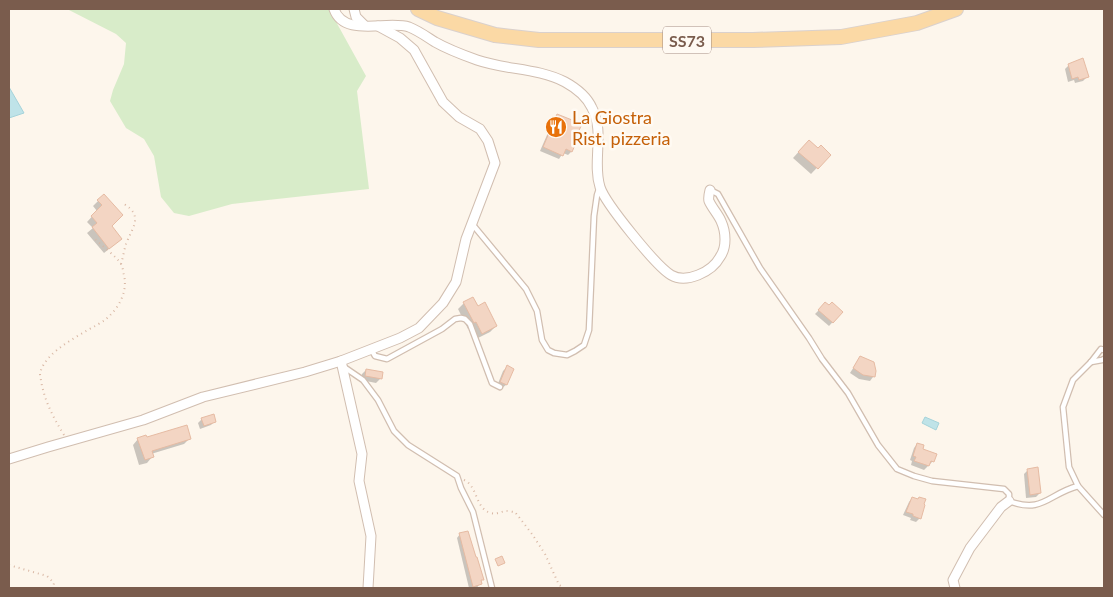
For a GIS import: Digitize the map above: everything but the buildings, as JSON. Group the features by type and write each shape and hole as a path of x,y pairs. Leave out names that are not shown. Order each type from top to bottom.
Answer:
{"main road":[{"name":"SS73","path":"418,9 437,18 496,35 539,40 753,40 841,37 917,23 956,9"}],"street":[{"path":"334,9 338,18 352,25 396,25 408,27 452,51 480,61 544,73 566,82 584,96 593,109 597,126 600,187 626,226 653,258 673,276 689,278 703,274 721,257 725,244 724,231 721,221 709,201 710,190"},
{"path":"354,9 356,17 364,25"},
{"path":"9,459 142,420 203,397 342,364 370,349 400,338 419,328 443,302 456,282 466,239 495,163 488,141 480,129 459,117 443,102 414,50 400,38 378,26"},
{"path":"342,364 362,454 359,481 371,536 368,588"},
{"path":"955,588 953,580 970,548 1001,507 1009,501"}],"lane":[{"path":"472,224 526,289 537,311 542,340 548,350 554,354 567,355 575,352 584,344 589,330 594,216 600,187"},
{"path":"710,190 718,194 760,268 822,359 848,393 878,445 897,469 932,481 1004,489 1009,494 1009,501 1020,506 1034,506 1067,489 1078,486"},
{"path":"370,349 375,356 387,360 442,329 455,319 464,319 470,324 492,383 500,387"},
{"path":"1104,350 1101,349 1073,380 1063,407 1069,467 1078,486 1104,515"},
{"path":"1091,362 1104,359"},
{"path":"342,364 363,380 378,400 394,431 408,445 456,476 460,488 473,512 492,588"}],"path":[{"path":"68,441 50,412 42,390 40,374 46,362 56,350 105,320 115,311 122,298 125,282 121,264 126,244 135,224 133,213 124,204"},
{"path":"95,239 121,264"},
{"path":"457,478 467,481 473,487 481,505 488,512 495,514 507,511 515,512 545,554 559,586 564,588"},
{"path":"9,565 48,576 54,583 53,588"}],"green space":[{"path":"67,9 329,9 366,76 357,91 369,189 232,204 189,216 174,213 161,197 154,156 144,139 126,128 110,101 124,64 126,43 116,34"}],"water":[{"path":"9,87 24,113 9,118"},
{"path":"925,417 939,423 936,430 922,423"}],"place":[{"name":"La Giostra Rist. pizzeria","path":"556,127"}]}
